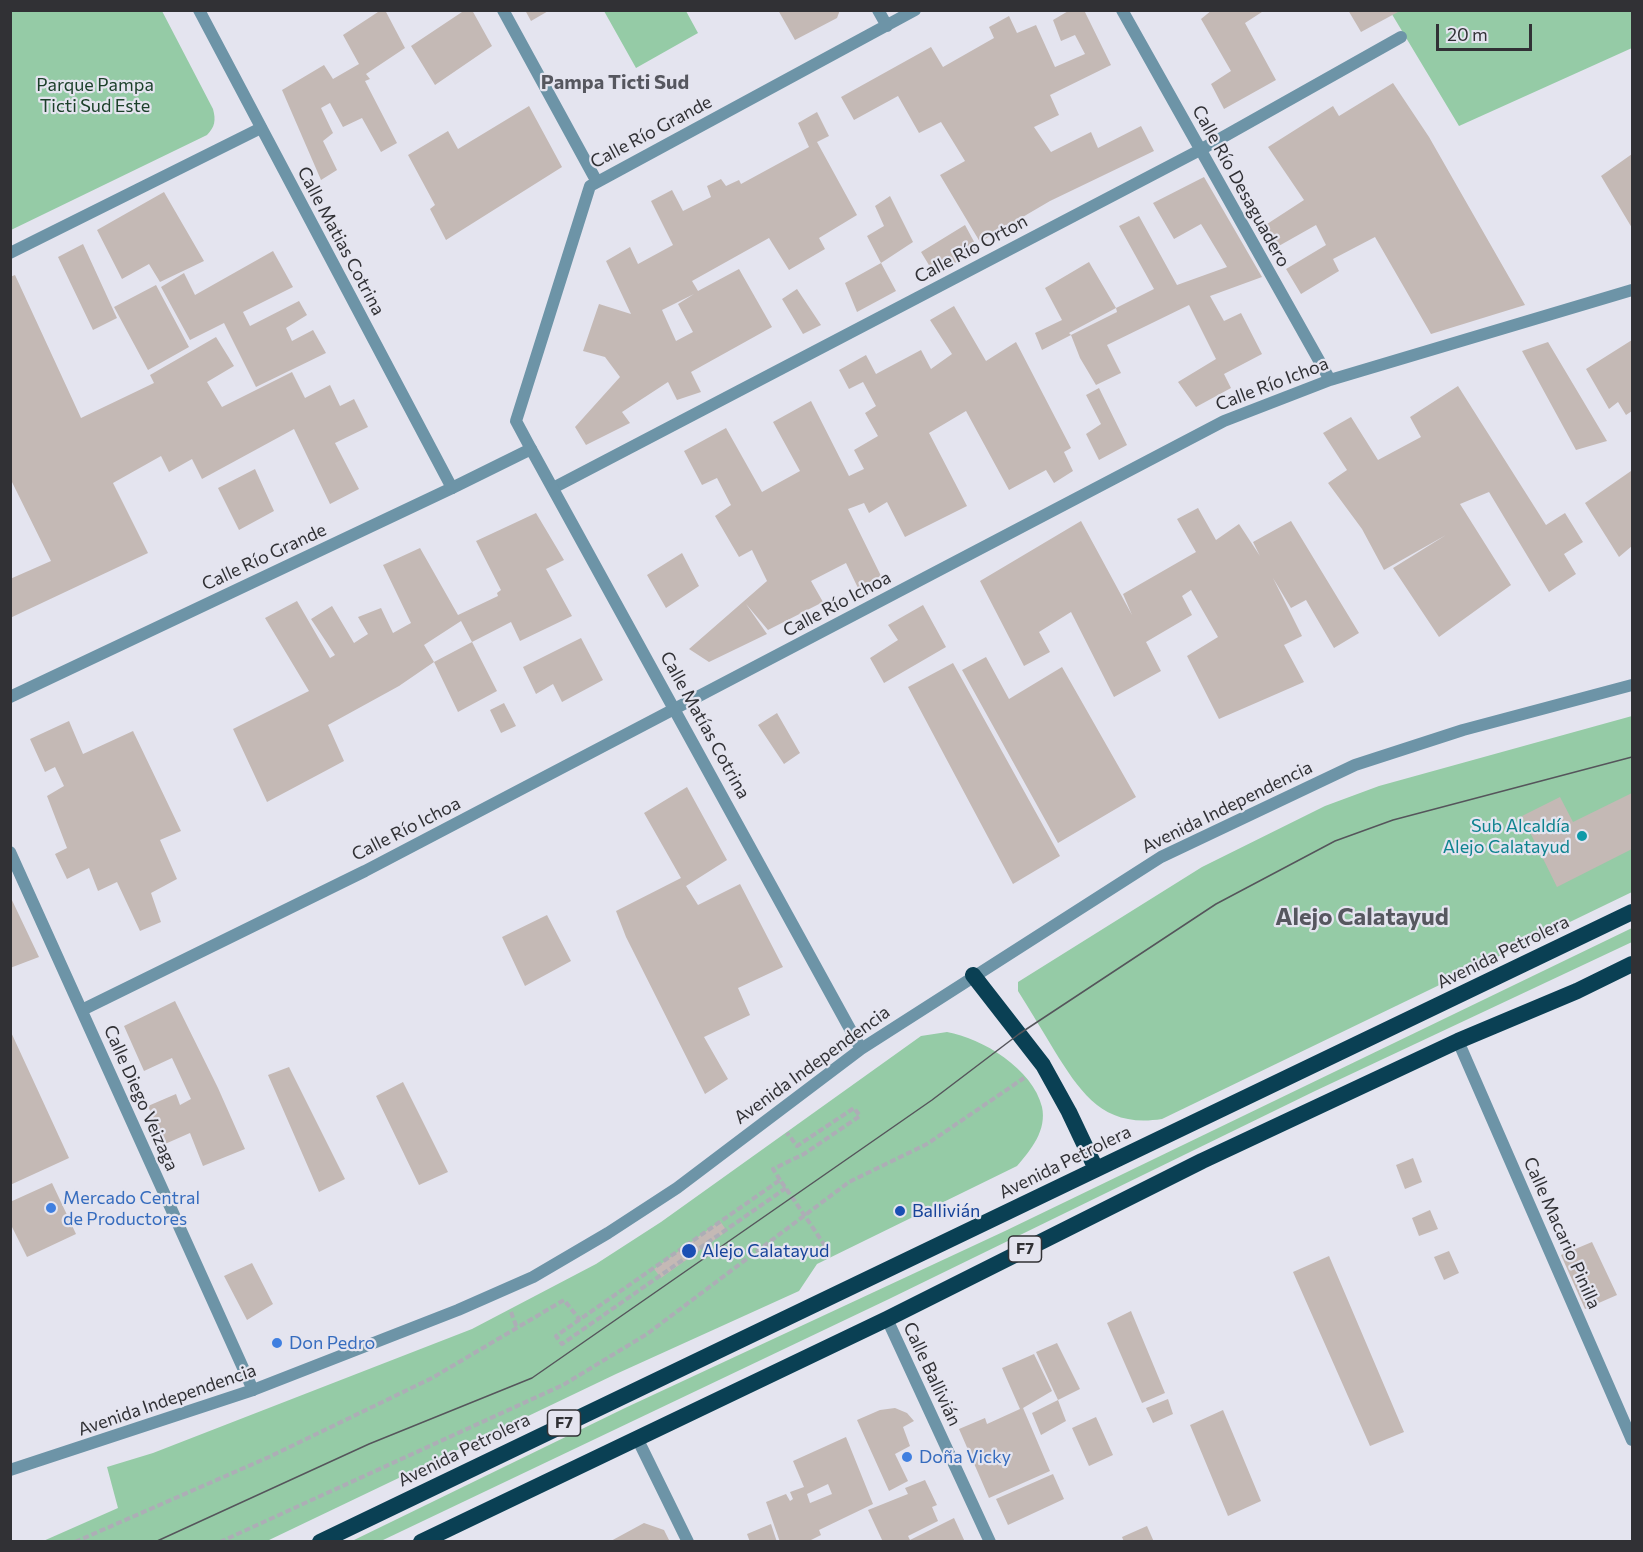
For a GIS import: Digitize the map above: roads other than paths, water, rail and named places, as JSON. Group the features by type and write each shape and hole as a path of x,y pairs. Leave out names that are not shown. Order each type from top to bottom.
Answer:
{"highway":[{"name":"Avenida Petrolera","path":"320,1542 1632,912"},
{"name":"F7","path":"421,1542 887,1319 1202,1161 1458,1041 1578,991 1632,964"},
{"path":"973,975 1043,1065 1070,1112 1096,1169"}],"street":[{"name":"Calle Matias Cotrina","path":"199,10 452,489"},
{"path":"504,10 597,182"},
{"path":"878,10 887,26"},
{"name":"Calle Río Grande","path":"516,421 590,186 915,10"},
{"name":"Calle Río Desaguadero","path":"1122,10 1330,380"},
{"name":"Calle Río Orton","path":"553,488 1200,150 1401,37"},
{"path":"10,253 261,128"},
{"name":"Calle Río Ichoa","path":"81,1010 365,871 1224,421 1330,380 1632,290"},
{"name":"Calle Matías Cotrina","path":"516,421 676,708 861,1049"},
{"name":"Calle Río Grande","path":"10,697 452,489 531,449"},
{"name":"Avenida Independencia","path":"10,1470 253,1390 458,1310 533,1276 608,1233 677,1188 861,1049 973,975 1161,857 1355,765 1463,730 1632,685"},
{"name":"Calle Diego Veizaga","path":"10,852 253,1390"},
{"name":"Calle Macario Pinilla","path":"1458,1041 1632,1440"},
{"name":"Calle Ballivián","path":"887,1319 990,1542"},
{"path":"637,1438 688,1542"}],"tram line":[{"path":"155,1542 369,1444 532,1378 932,1100 1019,1034 1216,904 1335,841 1393,820 1632,757"}],"place":[{"name":"Sub Alcaldía Alejo Calatayud","path":"1582,836"},
{"name":"Mercado Central de Productores","path":"51,1208"},
{"name":"Ballivián","path":"900,1211"},
{"name":"Alejo Calatayud","path":"689,1251"},
{"name":"Don Pedro","path":"277,1343"},
{"name":"Doña Vicky","path":"907,1457"}],"district":[{"name":"Pampa Ticti Sud","path":"615,82"},
{"name":"Alejo Calatayud","path":"1362,917"}],"park label":[{"name":"Parque Pampa Ticti Sud Este","path":"95,95"}]}
